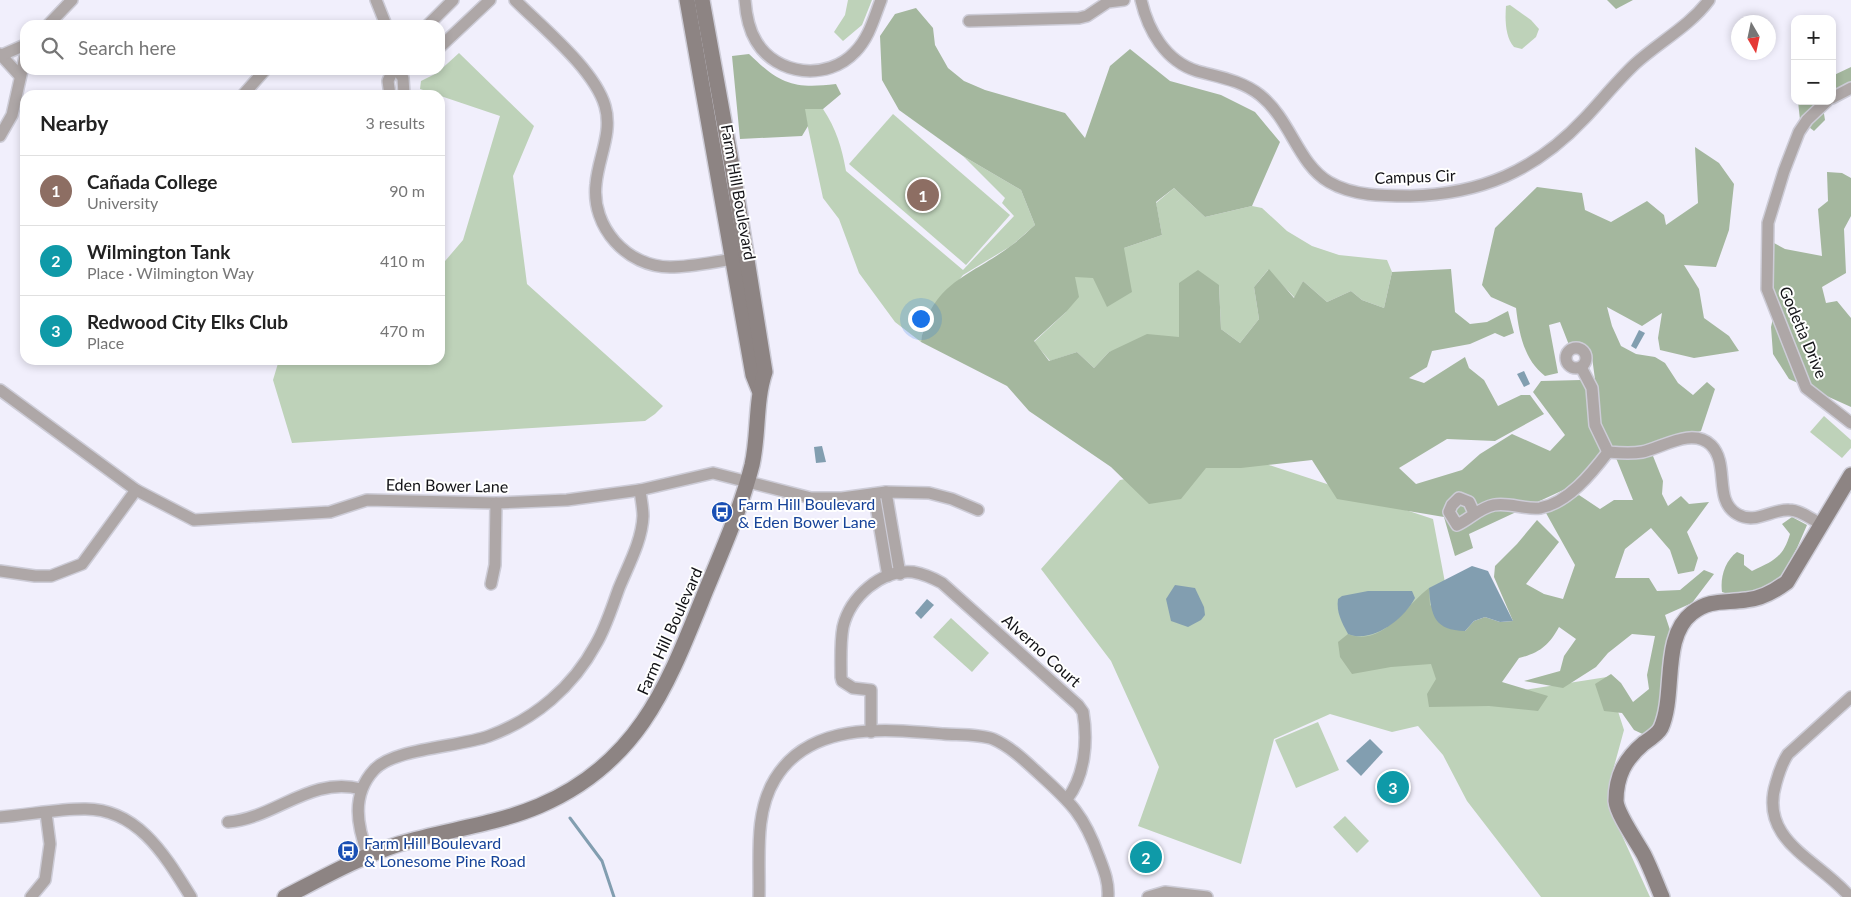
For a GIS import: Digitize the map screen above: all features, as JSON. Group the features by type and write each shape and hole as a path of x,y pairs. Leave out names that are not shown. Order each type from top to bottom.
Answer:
{"main road":[{"name":"Farm Hill Boulevard","path":"688,0 753,375 759,390"},
{"name":"Farm Hill Boulevard","path":"285,897 368,855 399,844 516,815 540,806 580,784 598,771 621,749 642,724 670,678 723,550 748,481 757,438 759,390 765,372 732,166 702,0"},
{"path":"1662,897 1644,856 1616,804 1619,774 1630,754 1660,729 1665,713 1672,656 1678,631 1690,614 1707,603 1747,600 1775,591 1787,582 1851,475"}],"street":[{"path":"53,20 72,0"},
{"path":"433,20 453,0"},
{"path":"445,42 490,0"},
{"path":"515,0 586,72 602,96 606,109 607,136 597,174 596,200 603,225 612,240 625,252 654,265 677,267 734,259"},
{"path":"745,0 748,23 756,43 777,62 802,71 830,68 844,62 855,52 869,30 881,0"},
{"path":"969,21 1079,18 1087,16 1108,2 1124,0"},
{"name":"Campus Cir","path":"1141,0 1151,29 1168,53 1195,70 1232,80 1259,94 1276,110 1291,132 1303,156 1319,175 1334,185 1353,191 1398,196 1467,190 1496,182 1530,165 1571,132 1618,80 1654,47 1688,22 1709,0"},
{"path":"375,1 384,20"},
{"path":"0,136 12,115 20,76 1,54 20,48"},
{"path":"247,90 261,75"},
{"path":"389,90 388,81 391,75"},
{"path":"401,75 404,90"},
{"path":"1836,96 1851,88"},
{"name":"Godetia Drive","path":"1823,105 1807,120 1799,132 1768,223 1767,289 1806,388 1851,423"},
{"path":"1581,367 1592,388 1595,425 1608,452"},
{"name":"Eden Bower Lane","path":"0,390 136,490 194,520 330,512 366,500 496,504 567,500 640,490 713,473 811,498 842,498 886,492 929,493 952,499 978,510"},
{"path":"1608,452 1643,452 1696,438 1705,441 1715,451 1720,466 1724,495 1730,509 1737,514 1751,518 1789,510 1821,524"},
{"path":"1474,513 1496,504 1541,508 1552,503 1573,492 1593,472 1608,452"},
{"path":"0,571 35,576 51,576 82,564 136,490"},
{"path":"368,855 362,840 356,808 361,790 374,769 396,757 488,736 537,712 560,693 578,673 597,644 639,540 643,517 640,490"},
{"path":"886,492 900,574"},
{"path":"874,494 888,576"},
{"path":"491,584 495,565 496,504"},
{"name":"Alverno Court","path":"871,732 871,690 853,688 846,684 841,677 843,628 852,605 861,593 888,576 912,572 942,583 1078,705 1084,719 1084,761 1074,790 1067,799"},
{"path":"1850,897 1790,844 1778,828 1772,812 1772,796 1782,764 1788,754 1851,697"},
{"path":"759,897 761,814 767,794 782,767 806,746 824,738 846,733 871,732 927,733 990,738 1006,746 1067,799 1086,823 1106,878 1108,897"},
{"path":"228,822 245,821 328,786 345,785 361,790"},
{"path":"0,816 86,809 119,817 137,826 167,859 191,897"},
{"path":"31,897 45,880 50,844 46,813"},
{"path":"1148,897 1165,892 1207,897"}],"green space":[{"path":"848,0 872,0 862,25 843,41 834,32 845,15"},
{"path":"1607,0 1633,0 1616,9"},
{"path":"1510,5 1531,20 1539,29 1536,37 1522,49 1514,47 1507,33 1506,6"},
{"path":"916,8 933,28 935,45 948,68 964,81 985,90 1065,113 1085,138 1110,66 1130,49 1170,81 1221,95 1255,112 1280,142 1252,206 1205,217 1174,188 1156,202 1162,235 1124,248 1132,292 1107,307 1093,278 1075,277 1079,297 1066,312 1034,341 1049,361 1077,352 1094,368 1109,352 1147,334 1179,337 1179,283 1198,270 1219,285 1221,329 1240,343 1259,319 1254,287 1269,269 1294,298 1303,281 1327,302 1351,291 1362,300 1384,308 1392,272 1451,269 1455,312 1470,324 1487,322 1508,311 1514,333 1504,337 1495,333 1470,344 1432,351 1427,367 1409,378 1424,383 1465,357 1469,368 1484,380 1498,406 1521,395 1530,395 1544,414 1495,441 1447,439 1399,468 1416,484 1462,470 1480,454 1512,434 1550,451 1565,435 1533,392 1541,381 1581,380 1591,400 1588,422 1602,450 1572,486 1469,534 1473,548 1455,556 1444,517 1337,499 1312,460 1241,468 1206,468 1181,499 1149,504 1111,467 1029,411 1007,386 921,342 926,322 933,306 943,293 954,283 1012,245 1035,225 1021,190 963,156 899,110 882,80 880,36 895,14"},
{"path":"459,53 534,126 513,176 527,284 663,406 645,421 292,443 273,380 278,365 445,365 445,261 463,240 500,116 445,97 445,90 420,89 421,81 433,75 445,75 445,66"},
{"path":"749,54 770,72 788,82 809,86 836,84 841,94 823,109 805,109 808,126 802,136 740,139 732,56"},
{"path":"1851,67 1851,83 1836,90 1836,74"},
{"path":"1798,105 1823,105 1825,120 1814,131 1800,120"},
{"path":"804,109 823,109 832,123 838,138 846,171 963,270 1014,216 1002,203 1005,198 963,156 1021,190 1035,225 1011,246 963,275 924,322 921,342 895,322 859,273 839,219 823,198"},
{"path":"893,114 1010,215 966,265 849,164"},
{"path":"1695,147 1719,163 1734,184 1729,230 1716,267 1684,265 1699,289 1704,318 1729,336 1739,351 1694,358 1660,350 1658,338 1662,313 1642,326 1607,307 1612,326 1621,346 1636,354 1655,357 1665,363 1678,383 1693,395 1707,382 1715,389 1701,431 1642,448 1611,448 1601,424 1592,357 1569,345 1560,322 1549,325 1558,373 1545,376 1538,370 1527,354 1521,336 1516,308 1491,297 1482,285 1495,228 1537,187 1582,193 1585,210 1611,222 1647,201 1664,215 1666,225 1698,203"},
{"path":"1827,172 1842,173 1851,178 1851,216 1844,229 1846,273 1822,287 1826,303 1837,301 1851,318 1851,407 1789,379 1773,354 1771,327 1777,301 1771,277 1774,243 1785,249 1822,256 1818,209 1828,201"},
{"path":"1174,188 1205,217 1252,206 1262,208 1287,231 1312,246 1339,255 1387,260 1392,272 1384,308 1362,300 1351,291 1327,302 1303,281 1295,298 1268,270 1254,287 1259,319 1240,343 1221,329 1219,285 1179,283 1179,337 1109,352 1094,368 1077,352 1050,361 1034,342 1066,312 1074,277 1093,277 1124,248 1162,235 1156,203"},
{"path":"1824,416 1851,440 1851,448 1842,458 1810,432"},
{"path":"1242,456 1433,519 1467,699 1607,677 1624,730 1609,785 1609,807 1650,897 1541,897 1467,801 1443,755 1418,726 1392,732 1330,714 1274,739 1241,864 1138,826 1159,767 1111,661 1041,569 1120,480"},
{"path":"1653,456 1663,481 1662,494 1668,506 1681,496 1689,504 1709,502 1687,532 1698,558 1694,571 1678,574 1670,550 1651,528 1625,549 1615,578 1649,578 1657,591 1680,590 1704,570 1714,574 1692,603 1665,615 1670,630 1661,684 1660,719 1649,737 1634,730 1622,713 1604,711 1595,684 1611,674 1621,683 1633,702 1649,689 1647,675 1655,636 1632,634 1608,653 1596,667 1563,688 1524,681 1560,671 1564,656 1576,639 1559,627 1551,639 1538,651 1519,658 1502,682 1548,696 1538,711 1489,706 1429,707 1427,694 1436,679 1431,664 1391,667 1352,674 1340,657 1338,642 1348,634 1360,637 1372,635 1383,630 1393,623 1429,588 1430,605 1465,631 1474,621 1485,617 1500,622 1513,621 1494,577 1495,566 1537,520 1559,542 1526,584 1544,594 1563,599 1575,565 1546,513 1579,495 1600,509 1614,500 1633,500 1616,458"},
{"path":"1792,517 1807,525 1778,583 1767,591 1734,596 1722,592 1724,570 1729,560 1737,552 1744,555 1744,565 1752,571 1776,558 1784,548 1790,534 1782,524"},
{"path":"951,618 989,653 972,672 933,637"},
{"path":"1318,722 1339,770 1296,788 1275,740"},
{"path":"1345,816 1369,841 1357,853 1333,827"}],"water":[{"path":"1639,330 1645,333 1636,349 1631,346"},
{"path":"1524,371 1530,384 1524,387 1517,374"},
{"path":"822,446 826,462 816,463 814,447"},
{"path":"1472,566 1488,571 1513,621 1500,622 1485,617 1474,621 1465,631 1447,628 1436,620 1431,607 1429,588"},
{"path":"1175,585 1195,588 1204,607 1205,615 1201,620 1188,627 1171,621 1166,599"},
{"path":"1368,591 1412,591 1415,598 1403,614 1377,633 1367,636 1348,634 1339,613 1338,599 1342,596"},
{"path":"927,599 934,605 921,619 915,613"},
{"path":"1370,739 1383,752 1361,776 1346,761"}],"waterway":[{"path":"570,818 602,861 614,897"}],"place":[{"name":"Cañada College","path":"923,195"},
{"name":"Farm Hill Boulevard & Eden Bower Lane","path":"722,512"},
{"name":"Redwood City Elks Club","path":"1393,787"},
{"name":"Farm Hill Boulevard & Lonesome Pine Road","path":"348,851"},
{"name":"Wilmington Tank","path":"1146,857"}]}
